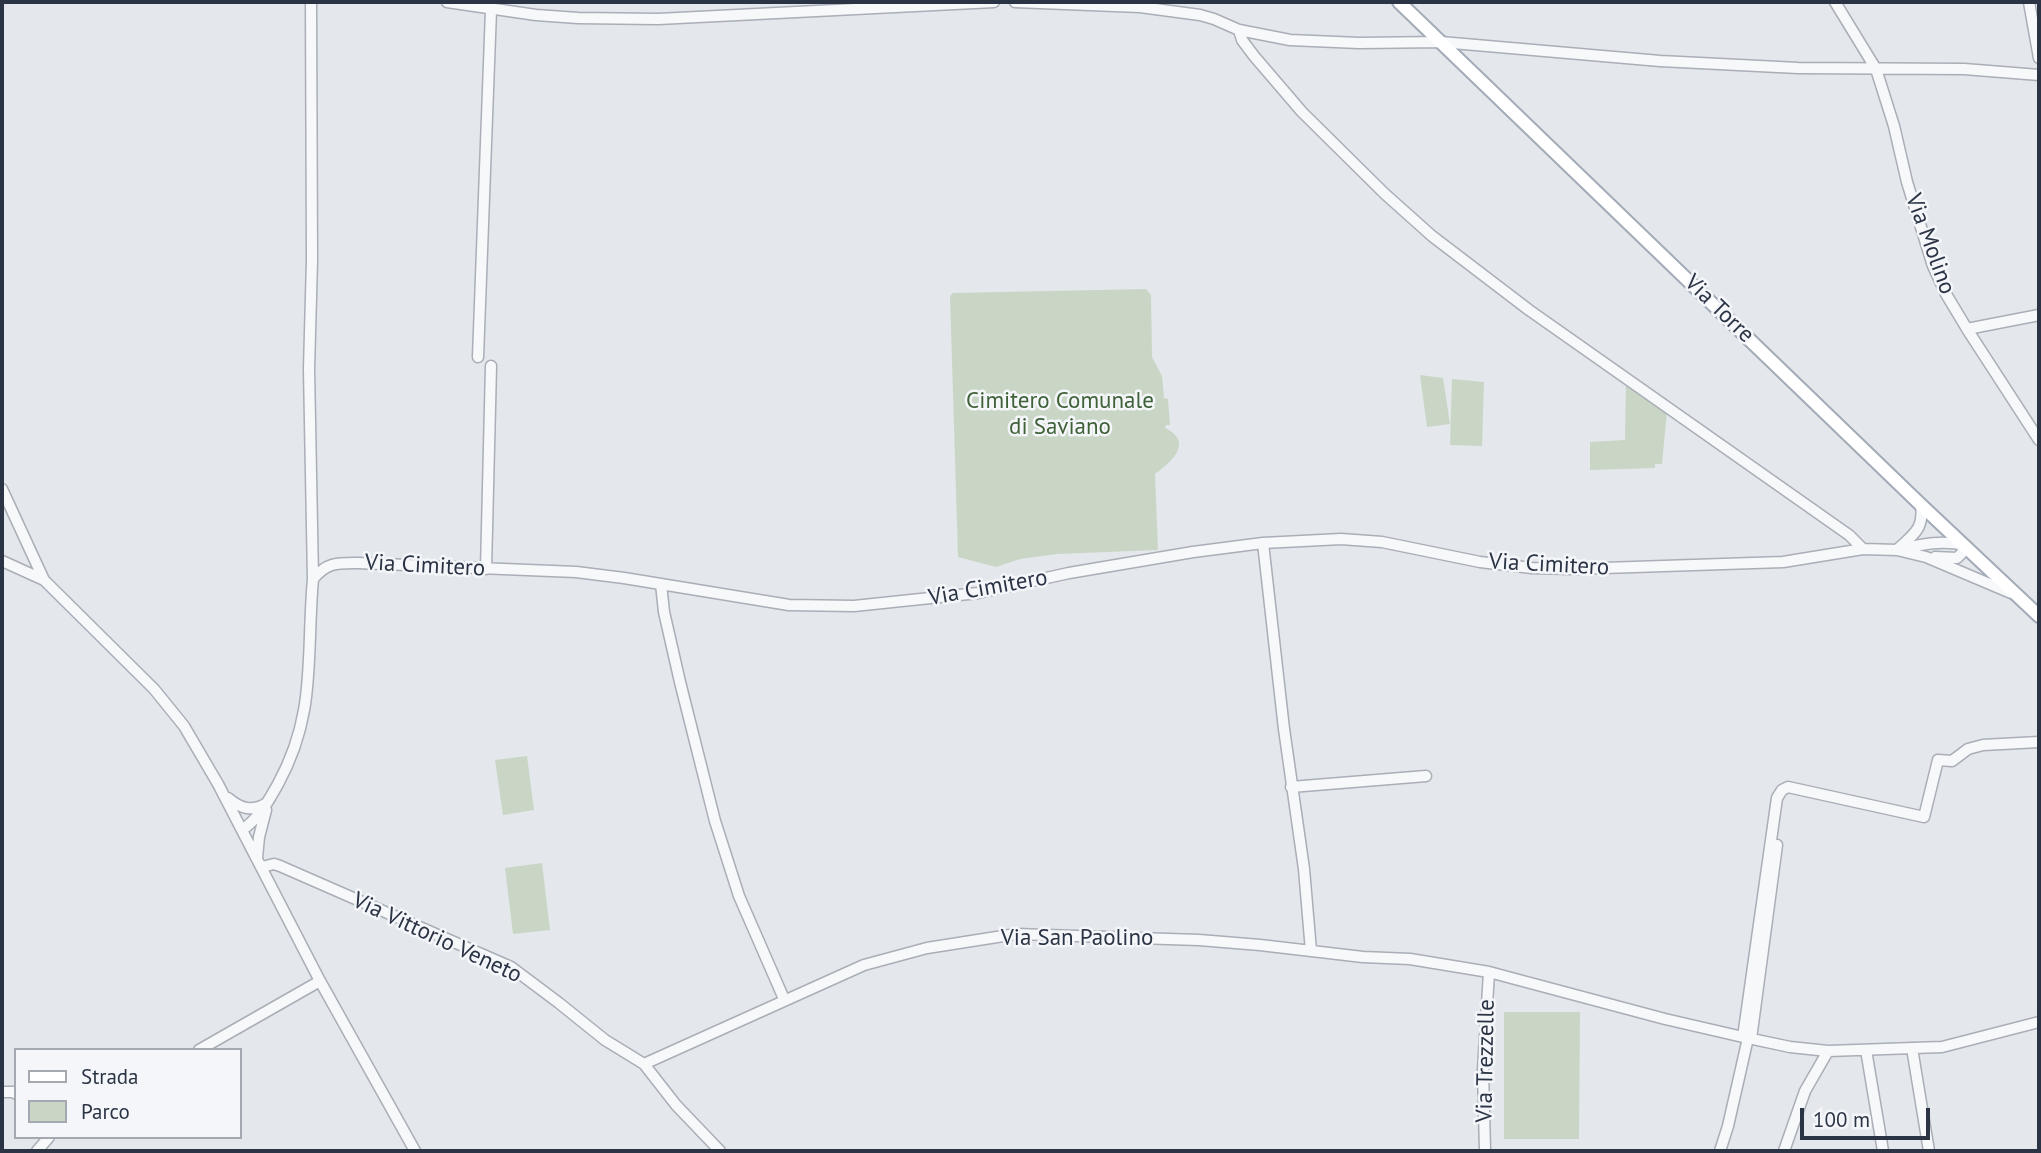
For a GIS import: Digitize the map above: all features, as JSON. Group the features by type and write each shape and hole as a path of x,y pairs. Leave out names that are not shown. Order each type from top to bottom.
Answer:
{"main road":[{"name":"Via Torre","path":"1399,2 2039,616"}],"street":[{"path":"242,830 259,816 288,766 300,735 310,660 313,579 309,369 312,260 311,2"},
{"path":"447,2 476,4 491,10 578,18 658,19 994,2"},
{"path":"1015,2 1140,7 1200,15 1239,30 1290,40 1441,42 1660,61 1798,68 1964,69 2039,75"},
{"name":"Via Molino","path":"1835,2 1875,69 1894,125 1907,182 1933,266 1946,294 2039,440"},
{"path":"2029,2 2039,58"},
{"path":"478,356 491,10"},
{"path":"1239,30 1242,40 1254,56 1302,112 1432,236 1529,310 1849,535 1863,549"},
{"path":"1967,329 2039,315"},
{"path":"486,569 491,366"},
{"path":"2,489 44,580"},
{"path":"1897,550 1917,531 1923,519 1921,505"},
{"name":"Via Cimitero","path":"313,579 320,570 333,563 358,562 576,572 789,605 854,606 978,593 1121,564 1263,543 1341,539 1382,542 1479,562 1574,569 1783,562 1863,549 1897,550 1926,556 1957,558 1964,545 1950,542 1897,550"},
{"path":"1263,543 1291,787 1304,869 1311,951"},
{"name":"Via Cimitero","path":"1926,556 2018,596"},
{"path":"2,561 44,580 154,689 184,726 260,863 320,981 415,1151"},
{"path":"661,584 664,612 715,821 739,896 784,999"},
{"path":"1720,1151 1747,1038 1783,798 1782,790 1788,787 1924,817 1938,760 1952,761 1968,749 1983,745 2039,742"},
{"path":"1291,787 1426,776"},
{"path":"224,796 243,809 259,808 268,802"},
{"path":"260,863 259,837 268,802"},
{"name":"Via Vittorio Veneto","path":"260,863 280,866 511,967 605,1040 644,1064 676,1105 720,1151"},
{"name":"Via San Paolino","path":"644,1064 864,965 927,948 1016,934 1199,940 1363,957 1410,959 1489,972 1747,1038 1828,1051 1942,1047 2039,1022"},
{"name":"Via Trezzelle","path":"1485,1151 1483,1070 1489,972"},
{"path":"203,1048 320,981"},
{"path":"1912,1048 1929,1151"},
{"path":"1866,1050 1883,1151"},
{"path":"1784,1151 1805,1091 1828,1051"}],"green space":[{"name":"Cimitero Comunale di Saviano","path":"1146,289 1151,295 1152,357 1162,376 1164,398 1168,399 1170,425 1165,428 1178,439 1179,446 1168,464 1155,474 1158,550 1057,554 1020,559 996,567 958,557 950,296 953,293"},
{"path":"1420,375 1443,378 1450,424 1427,427"},
{"path":"1452,379 1484,382 1482,446 1450,445"},
{"path":"1626,382 1667,411 1662,464 1655,464 1655,468 1590,470 1590,442 1625,440"},
{"path":"527,756 534,810 503,815 495,760"},
{"path":"542,863 550,930 513,934 505,868"},
{"path":"1504,1012 1580,1012 1579,1139 1504,1139"}]}
